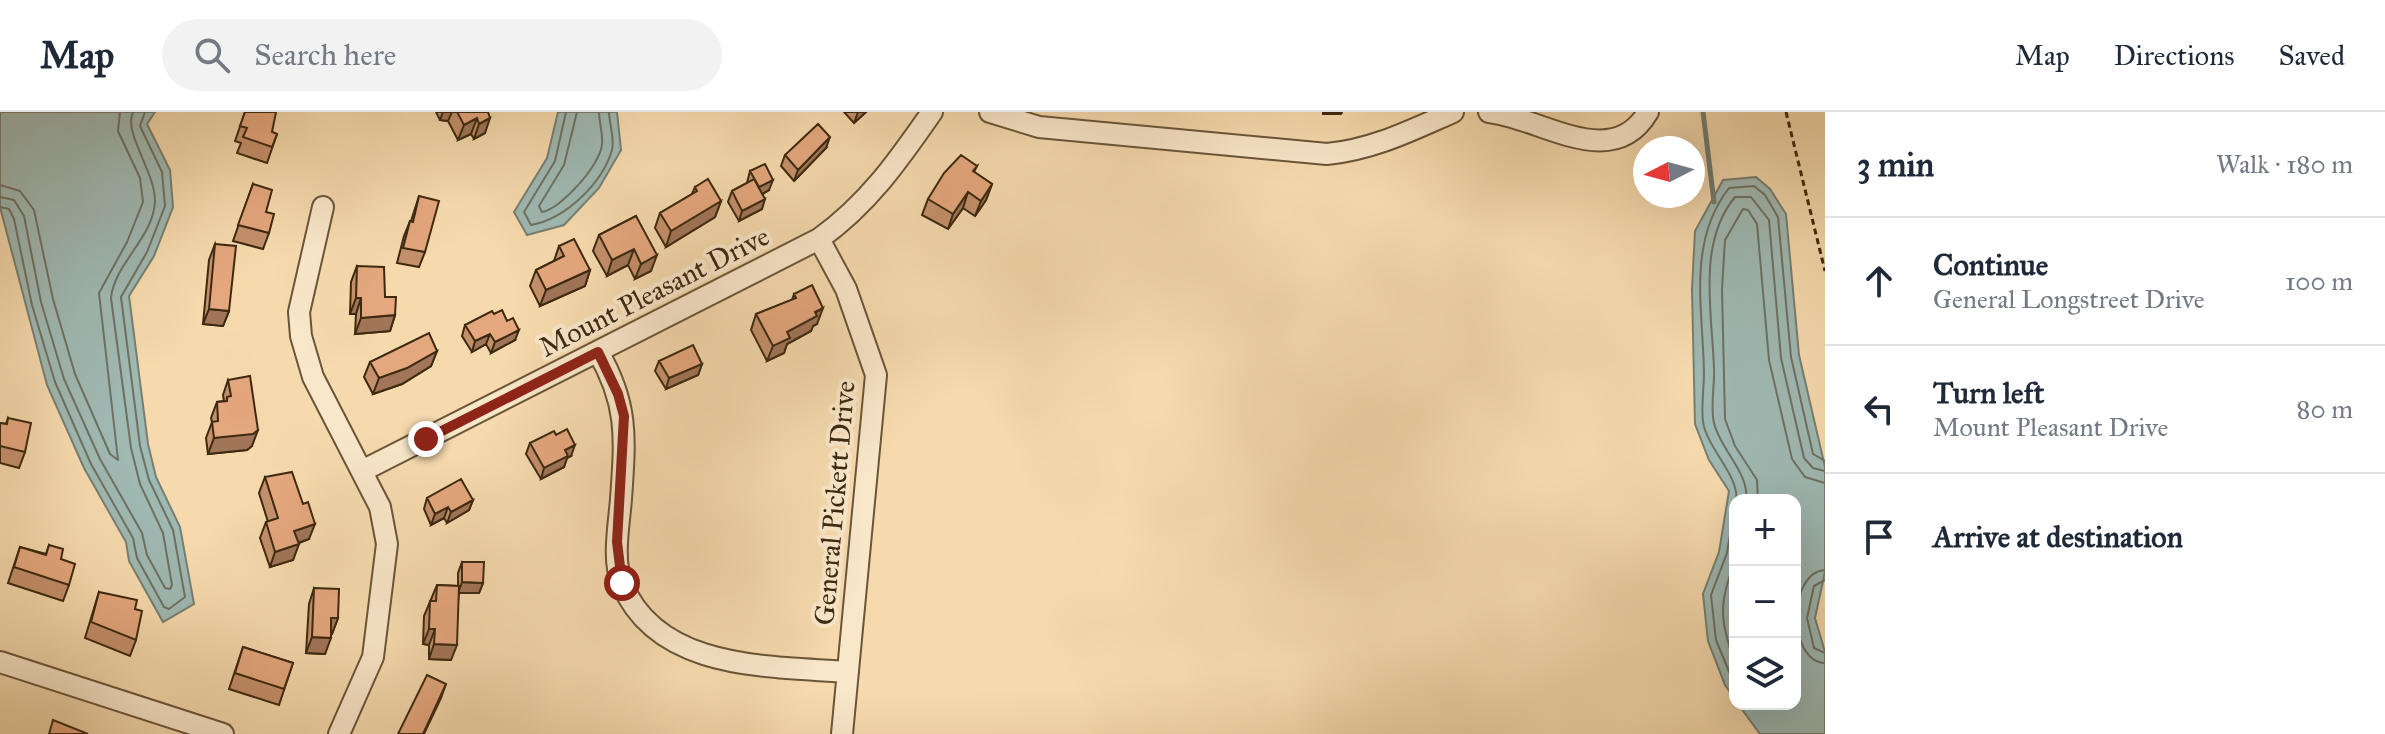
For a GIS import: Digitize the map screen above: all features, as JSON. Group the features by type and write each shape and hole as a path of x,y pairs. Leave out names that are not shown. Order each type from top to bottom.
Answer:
{"street":[{"name":"Mount Pleasant Drive","path":"362,471 819,239 842,222 882,183 932,112"},
{"path":"990,112 1039,127 1327,154 1354,152 1380,144 1453,112"},
{"path":"1489,112 1607,142 1627,137 1648,112"},
{"path":"323,207 299,312 301,336 313,377 380,507 387,544 373,657 339,734"},
{"name":"General Pickett Drive","path":"819,239 846,289 876,375 842,734"},
{"path":"598,352 614,383 624,416 617,542 622,583 652,628 699,654 739,663 848,672"},
{"path":"0,662 223,734"}],"path":[{"path":"1786,112 1825,271"}],"water":[{"path":"0,112 155,112 147,124 170,170 173,207 154,256 129,296 148,444 156,477 180,527 194,604 163,622 129,561 126,542 84,468 47,385 0,207"},
{"path":"558,112 617,112 621,150 599,188 564,225 527,235 514,212 547,158"},
{"path":"1756,177 1770,189 1786,214 1799,355 1825,467 1825,572 1815,618 1825,652 1825,734 1760,734 1742,710 1801,710 1801,494 1729,494 1729,691 1708,641 1703,594 1719,552 1729,491 1709,460 1695,424 1692,289 1695,231 1723,180"}],"building":[{"path":"245,112 276,112 272,132 277,134 272,147 243,137 247,128 240,126"},
{"path":"457,112 488,112 490,118 479,124 477,118 464,125"},
{"path":"818,124 830,137 798,170 785,155"},
{"path":"961,155 977,166 973,171 992,184 981,201 968,192 953,214 928,199 944,173"},
{"path":"765,164 773,180 759,187 750,171"},
{"path":"708,179 721,201 671,231 660,213 697,191 695,187"},
{"path":"754,179 765,199 742,211 732,191"},
{"path":"253,184 272,190 266,212 274,214 269,233 238,225"},
{"path":"419,196 439,201 425,252 403,248"},
{"path":"636,216 657,255 641,264 634,249 612,260 599,235"},
{"path":"574,239 590,270 546,290 536,270 564,256 559,246"},
{"path":"215,244 236,246 229,311 209,309"},
{"path":"357,266 384,267 385,297 396,297 395,315 361,318 361,298 356,298"},
{"path":"812,285 823,308 815,312 817,316 787,332 790,338 773,346 756,314 796,298 794,294"},
{"path":"502,310 507,321 513,318 519,330 495,342 490,334 475,341 465,325 492,311 494,314"},
{"path":"429,333 437,351 407,368 379,378 370,362"},
{"path":"693,345 702,364 669,378 659,361"},
{"path":"250,376 258,430 253,434 214,438 212,422 218,421 217,402 227,401 227,397 231,396 228,380"},
{"path":"8,418 31,423 25,452 0,446 0,423 7,424"},
{"path":"567,429 575,445 565,450 568,456 544,468 530,443 554,431 556,435"},
{"path":"292,472 303,504 308,502 315,524 294,531 299,544 275,552 266,522 278,518 265,477"},
{"path":"461,479 473,500 451,512 448,507 435,514 427,498"},
{"path":"49,545 63,549 61,559 75,564 69,585 14,567 20,547 46,555"},
{"path":"462,562 484,562 483,583 462,582"},
{"path":"437,585 459,586 457,645 434,644 435,629 429,629 430,601 436,601"},
{"path":"314,588 339,589 338,618 331,618 331,638 312,637"},
{"path":"99,592 137,600 135,609 142,611 136,640 91,622"},
{"path":"243,647 293,663 284,689 235,673"},
{"path":"427,675 446,684 423,734 398,734"},
{"path":"53,720 88,734 49,734"}],"waterway":[{"path":"1703,112 1714,202"}],"route":[{"path":"426,439 598,352 610,373 624,416 625,442 617,542 622,583"}]}
